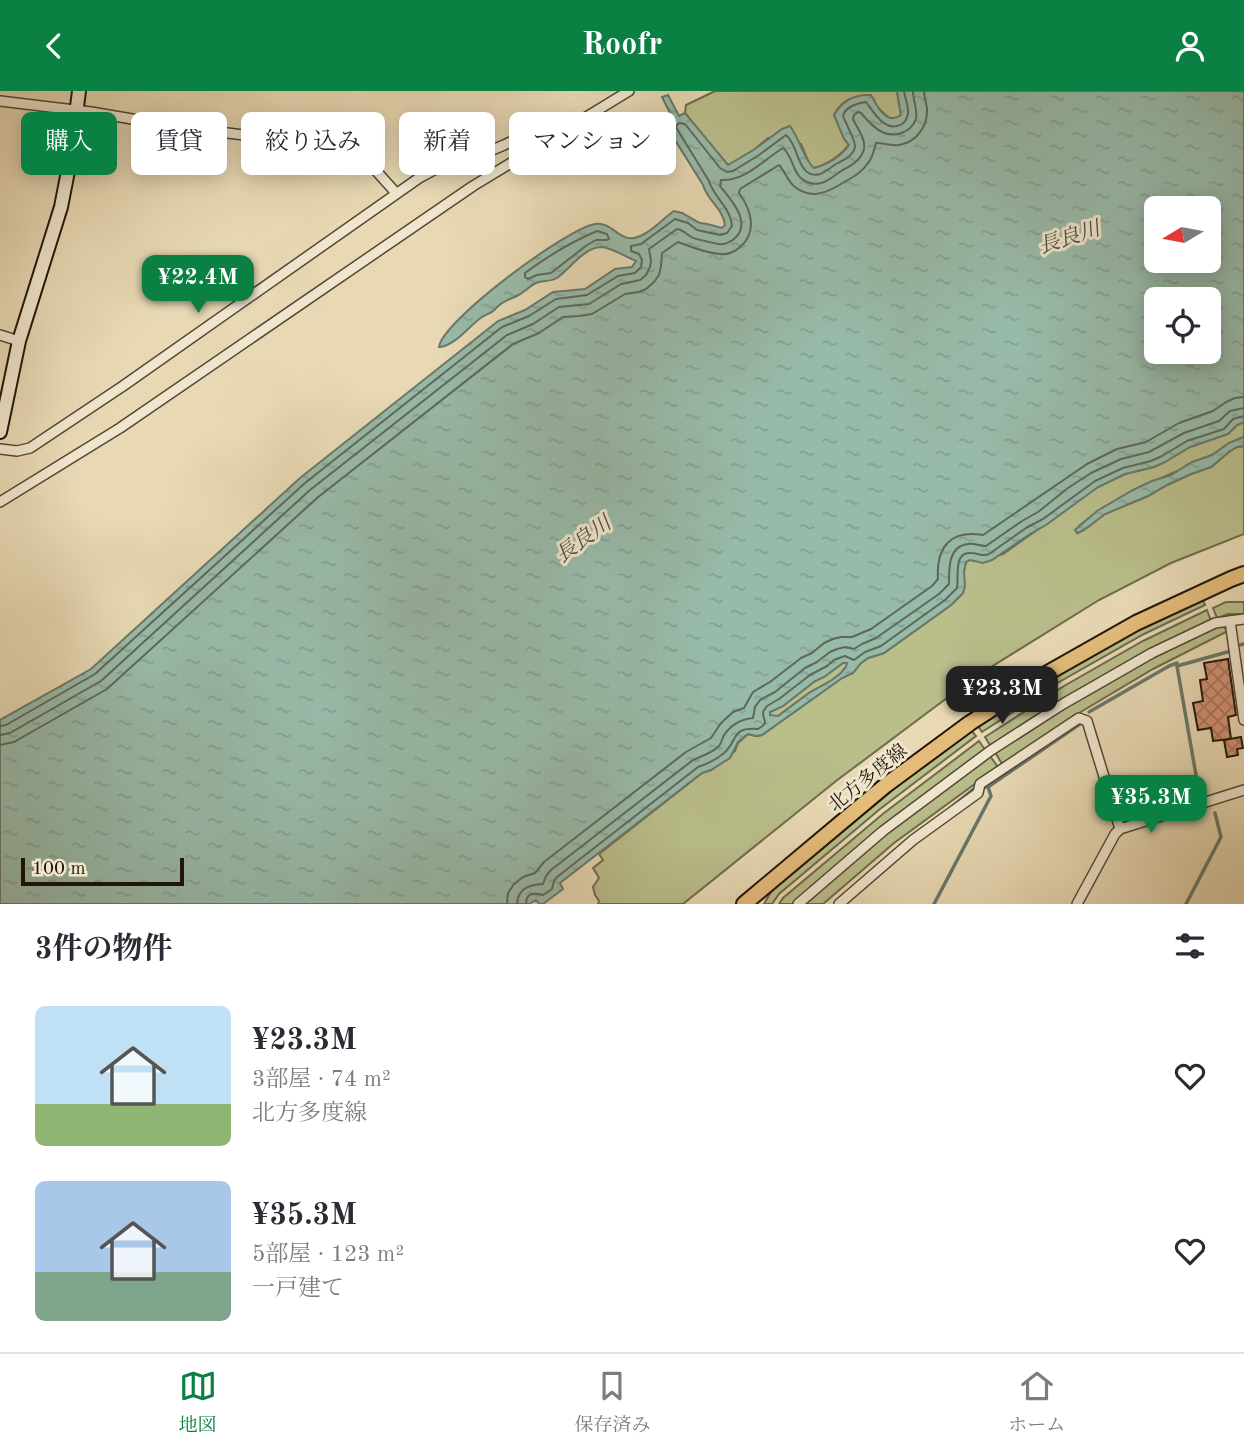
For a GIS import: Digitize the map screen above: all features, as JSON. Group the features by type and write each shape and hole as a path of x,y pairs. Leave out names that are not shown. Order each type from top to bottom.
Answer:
{"main road":[{"path":"0,432 19,341 61,207 79,91"},
{"name":"北方多度線","path":"744,904 886,785 970,723 1044,675 1136,622 1240,578"}],"street":[{"path":"596,112 629,91"},
{"path":"0,101 349,148 361,154 396,193"},
{"path":"0,449 17,451 30,448 419,178 449,162 490,151 509,142"},
{"path":"0,502 121,428 473,186 509,164"},
{"path":"0,335 19,341"},
{"path":"798,904 883,831 990,751 1063,704 1152,653 1215,623 1244,619"},
{"path":"1230,621 1244,720"},
{"path":"839,904 914,840 978,793 980,784 1079,718 1087,721 1120,829"},
{"path":"1077,904 1120,829 1244,790"},
{"path":"755,904 763,889"}],"green space":[{"path":"715,91 897,91 901,115 899,118 889,118 877,107 873,98 850,99 842,104 834,115 849,144 829,162 814,168 810,166 801,144 768,138 729,165 685,113 686,105"},
{"path":"1244,422 1244,437 1110,504 1079,526 1078,533 1105,514 1211,467 1230,451 1244,446 1244,534 1171,563 1099,600 975,677 836,781 683,904 598,904 593,887 599,878 593,868 603,860 599,854 702,773 711,770 735,751 738,743 748,734 762,735 853,673 868,658 884,653 951,605 963,593 964,571 966,562 970,559 974,561 1003,554 1098,487 1125,474 1154,467 1190,447 1228,434"},
{"path":"1202,598 1205,605 1144,634 1061,681 982,732 978,726 1055,676 1139,627"},
{"path":"1226,602 1244,602 1244,614 1228,614 1217,618 1213,608"},
{"path":"1207,610 1211,621 991,747 985,737 1064,686 1143,641"},
{"path":"1219,625 1228,631 1153,669 1069,719 1002,764 995,752 1065,707 1153,657"},
{"path":"843,663 847,663 846,667 832,680 778,716 770,716 770,712 783,706"},
{"path":"971,730 976,736 880,809 779,894 772,904 764,904 772,890 873,804"},
{"path":"979,741 986,751 881,830 792,904 779,904 884,813"},
{"path":"990,756 998,767 894,843 823,904 803,904 886,834"}],"water":[{"name":"長良川","path":"897,91 1244,91 1244,422 1228,434 1190,447 1154,467 1125,474 1098,487 992,560 983,563 970,560 966,562 963,593 951,605 884,653 868,658 853,673 762,735 748,734 738,742 730,758 702,773 560,883 563,889 543,904 536,900 529,904 0,904 0,720 91,669 300,478 498,321 525,310 553,292 585,289 615,269 632,267 636,261 609,249 594,248 557,278 534,284 482,317 451,343 439,347 445,334 482,298 534,258 595,224 606,225 629,238 645,234 674,211 700,223 722,228 725,225 724,219 676,142 676,112 670,112 662,97 668,95 679,116 685,113 728,165 790,126 814,168 829,162 849,145 834,115 845,102 854,97 871,95 886,116 896,118 901,115","holes":["843,663 847,663 846,667 832,680 778,716 770,715 770,712 783,706"]},
{"path":"1244,437 1244,446 1230,451 1211,467 1105,514 1084,530 1077,533 1075,530 1097,511 1133,490 1171,475"}],"building":[{"path":"1228,659 1236,715 1228,717 1231,739 1213,741 1211,728 1198,730 1193,703 1203,701 1200,680 1207,679 1204,663"},
{"path":"1241,737 1243,748 1237,749 1238,755 1227,757 1224,740"}],"waterway":[{"path":"1240,645 1244,644"},
{"path":"1089,712 1169,666 1231,651"},
{"path":"1177,666 1200,798"},
{"path":"984,787 988,787 1080,724"},
{"path":"934,904 991,796 988,787"},
{"path":"948,810 975,788"},
{"path":"1186,904 1221,837 1215,813"}]}
